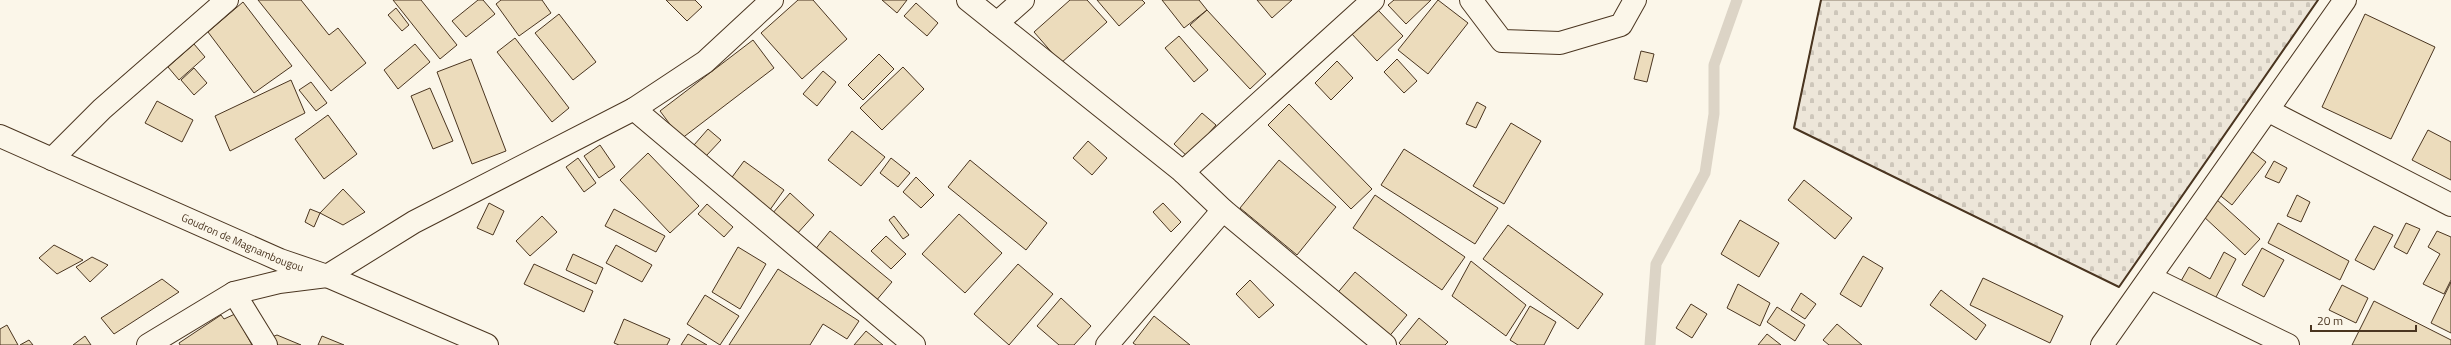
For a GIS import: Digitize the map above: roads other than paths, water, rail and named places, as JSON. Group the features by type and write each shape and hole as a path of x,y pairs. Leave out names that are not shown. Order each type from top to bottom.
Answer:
{"street":[{"path":"52,159 102,109 227,0"},
{"path":"148,345 234,293 279,282 327,276 414,222 634,109 705,62 772,0"},
{"path":"968,0 1183,172 1223,210 1385,345"},
{"path":"997,23 1023,0"},
{"path":"1183,172 1373,0"},
{"path":"1471,0 1502,41 1560,43 1621,25 1636,0"},
{"path":"2102,345 2269,111 2345,0"},
{"path":"634,109 914,345"},
{"path":"2269,111 2451,205"},
{"name":"Goudron de Magnambougou","path":"0,136 280,260 327,276 487,345"},
{"path":"1107,345 1223,210"},
{"path":"2151,278 2288,345"},
{"path":"234,293 266,345"}],"waterway":[{"path":"1650,345 1656,264 1705,173 1714,114 1714,65 1737,0"}]}
